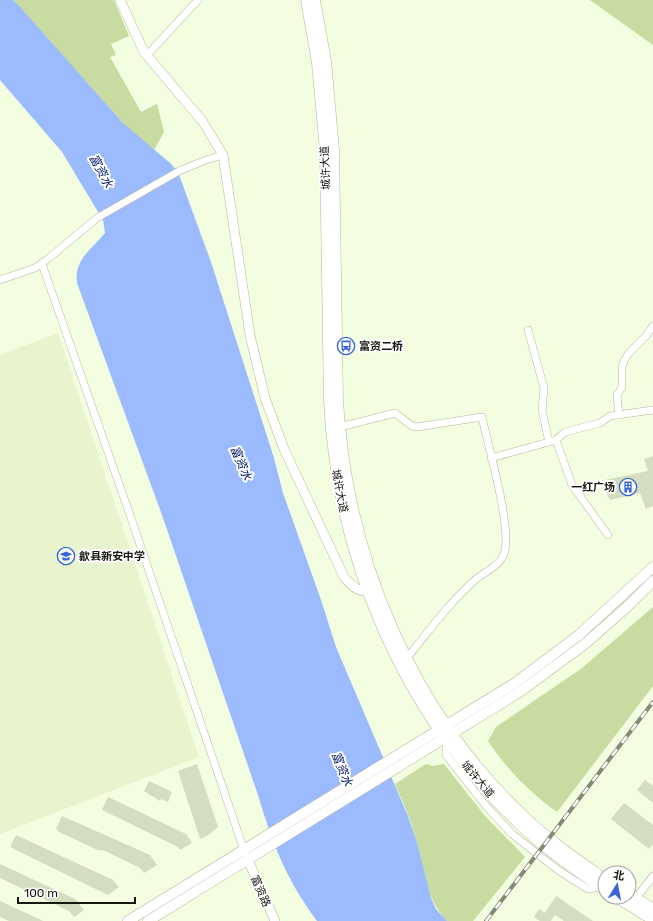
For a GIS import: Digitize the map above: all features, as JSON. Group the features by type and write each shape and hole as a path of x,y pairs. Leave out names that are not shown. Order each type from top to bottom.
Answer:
{"main road":[{"name":"城许大道","path":"306,0 317,63 325,151 328,401 331,439 342,506 354,554 444,727 487,791 520,825 546,847 597,881"},
{"name":"城许大道","path":"315,0 326,61 334,144 340,427 351,504 372,590 391,647 417,695 444,727"},
{"path":"148,921 266,849 402,759 444,727 515,682 558,652 600,617 653,568"},
{"path":"128,921 263,838 402,759 450,736 521,691 565,660 607,625 653,581"},
{"path":"637,902 653,909"},
{"path":"636,905 653,920"}],"street":[{"path":"120,0 136,38 146,55 203,122 223,155 250,336 267,404 284,449 344,577 356,590 372,590"},
{"path":"146,55 198,0"},
{"path":"0,280 27,272 42,264 98,218 179,171 223,155"},
{"path":"42,264 121,488 248,860"},
{"path":"619,415 617,395 623,385 622,367 628,353 646,336 653,326"},
{"path":"528,330 544,388 542,410 549,442"},
{"path":"491,458 556,440 565,432 600,423 610,416 653,410"},
{"path":"340,427 395,413 412,426 417,427 482,417 505,521 506,545 504,555 495,566 475,580 458,598 408,658"},
{"path":"556,440 572,485 608,534"},
{"name":"富资路","path":"248,860 275,921"},
{"path":"637,893 653,876"}],"shaded area":[{"path":"13,0 114,0 129,36 111,44 116,55 110,57 141,112 157,104 164,132 154,150 123,123"},
{"path":"590,0 653,0 653,45"},
{"name":"歙县新安中学","path":"58,333 199,757 0,834 0,355"},
{"path":"653,607 653,686 557,812 519,780 488,741 496,727 582,668"},
{"path":"426,764 433,766 444,764 485,816 525,857 473,921 447,921 439,912 429,892 412,825 395,784"}],"water":[{"name":"富资水","path":"0,0 13,0 123,123 170,163 178,172 211,262 274,458 283,493 336,647 408,816 416,839 431,898 436,909 447,921 317,921 306,906 289,876 269,830 162,515 77,283 78,267 81,261 105,233 103,220 62,152 0,80"}],"building":[{"name":"一红广场","path":"653,456 653,506 646,509 640,493 610,500 600,481 648,471 644,459"},
{"path":"197,764 218,827 207,836 200,839 178,771"},
{"path":"645,780 653,786 653,803 637,790"},
{"path":"149,781 172,792 168,802 161,799 160,801 144,791"},
{"path":"108,797 186,834 192,843 180,850 178,847 102,810"},
{"path":"624,803 653,825 653,844 649,849 611,819"},
{"path":"62,816 150,855 157,865 144,873 140,868 105,851 100,851 59,832 56,829"},
{"path":"16,835 113,880 119,887 108,895 10,847"},
{"path":"0,864 75,899 84,910 74,917 69,911 0,878"},
{"path":"556,896 593,921 564,921 555,915 551,921 540,921 534,917 539,909 545,913"},
{"path":"0,901 43,921 9,921 0,917"}],"railway":[{"path":"486,921 653,702"}],"place":[{"name":"富资二桥","path":"346,346"},
{"name":"一红广场","path":"628,487"},
{"name":"歙县新安中学","path":"66,556"}]}
